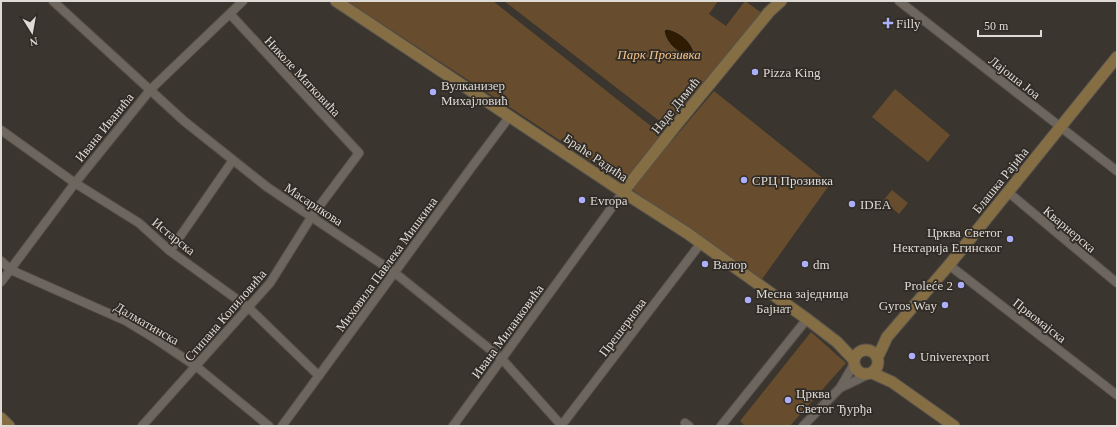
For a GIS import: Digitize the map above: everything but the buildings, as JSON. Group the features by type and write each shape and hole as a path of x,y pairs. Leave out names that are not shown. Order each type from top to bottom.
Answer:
{"street":[{"name":"Масарикова","path":"53,1 184,121 267,187 395,273 502,359 561,426"},
{"name":"Ивана Иванића","path":"1,282 75,183 151,90 243,1"},
{"name":"Браће Радића","path":"336,1 701,243 858,357"},
{"name":"Наде Димић","path":"623,192 769,12 781,1"},
{"name":"Лајоша Јоа","path":"900,1 1117,171"},
{"name":"Николе Матковића","path":"230,14 359,153"},
{"name":"Блашка Рајића","path":"874,367 887,337 949,265 1117,56"},
{"name":"Миховила Павлека Мишкина","path":"282,426 510,116"},
{"name":"Истарска","path":"1,130 75,183 139,223 170,251 249,308 319,376"},
{"name":"Стипана Копиловића","path":"142,426 270,284 312,216 359,153"},
{"path":"170,251 233,160"},
{"name":"Ивана Миланковића","path":"453,426 623,192"},
{"name":"Кварнерска","path":"1008,192 1117,283"},
{"name":"Прешернова","path":"561,426 701,243"},
{"name":"Далматинска","path":"1,262 11,270 126,321 154,338 196,367 269,426"},
{"name":"Првомајска","path":"949,265 1117,395"},
{"path":"721,426 807,319"},
{"name":"Блашка Рајића","path":"858,357 874,343 887,337"},
{"path":"808,424 840,388 858,357 874,353 874,367"},
{"path":"858,357 855,368 860,373 874,367"},
{"path":"874,367 892,382 954,426"},
{"path":"840,388 857,380 874,367"},
{"path":"1,418 9,426"}],"green space":[{"path":"347,1 493,1 671,142 714,91 830,184 760,282 659,208 608,173 504,103"},
{"name":"Парк Прозивка","path":"504,1 718,1 709,14 726,26 745,1 762,13 666,126"},
{"path":"895,89 950,135 928,162 872,117"},
{"path":"892,190 908,203 899,214 883,201"},
{"path":"811,332 846,363 790,426 745,426 740,421"}],"shaded area":[{"path":"666,29 675,32 684,38 691,46 694,55 691,57 686,56 674,48 665,36 664,31"}],"place":[{"name":"Filly","path":"888,23"},
{"name":"Pizza King","path":"755,72"},
{"name":"Вулканизер Михајловић","path":"433,92"},
{"name":"СРЦ Прозивка","path":"744,180"},
{"name":"Evropa","path":"582,200"},
{"name":"IDEA","path":"852,204"},
{"name":"Црква Светог Нектарија Егинског","path":"1010,239"},
{"name":"Валор","path":"705,264"},
{"name":"dm","path":"805,264"},
{"name":"Proleće 2","path":"961,285"},
{"name":"Месна заједница Бајнат","path":"748,300"},
{"name":"Gyros Way","path":"945,305"},
{"name":"Univerexport","path":"912,356"},
{"name":"Црква Светог Ђурђа","path":"788,400"}]}
